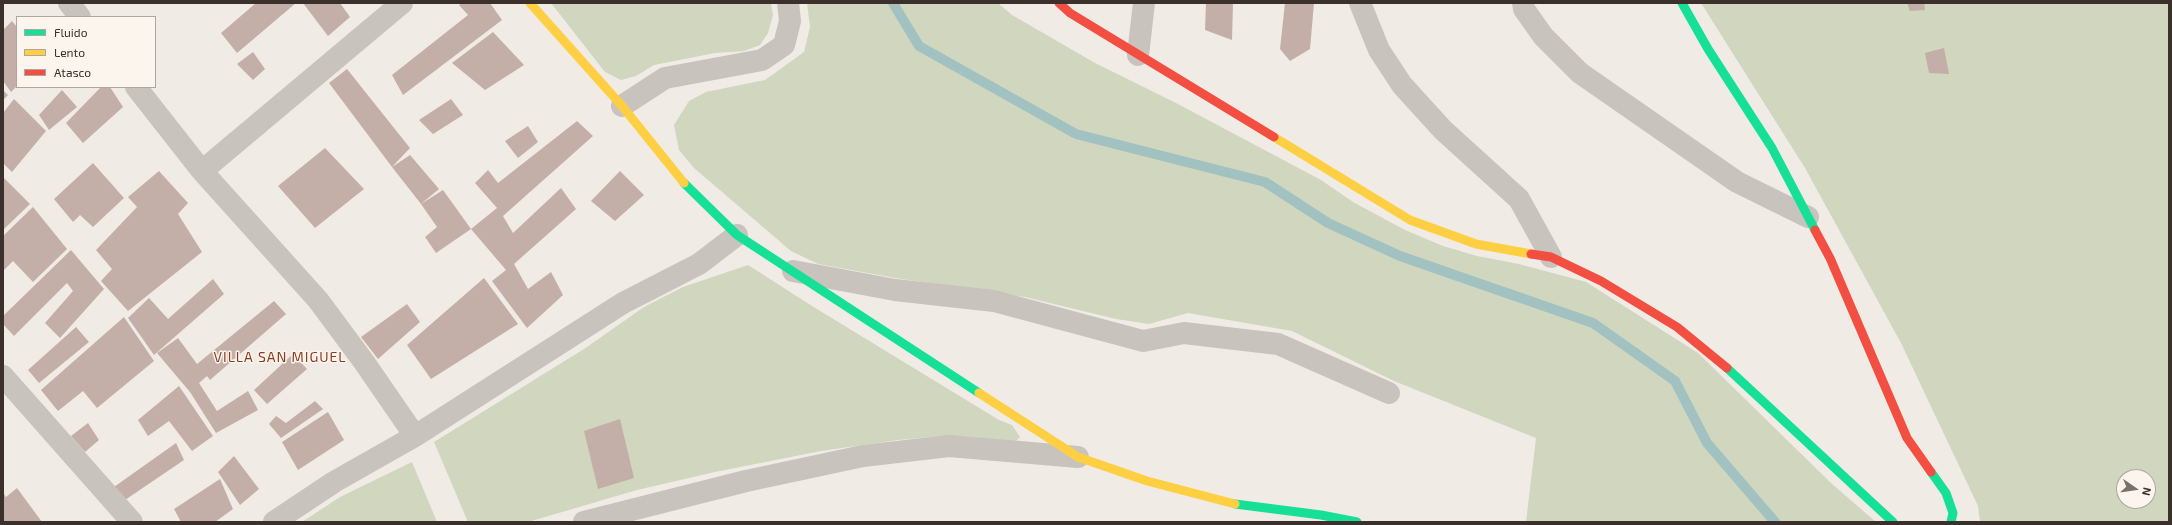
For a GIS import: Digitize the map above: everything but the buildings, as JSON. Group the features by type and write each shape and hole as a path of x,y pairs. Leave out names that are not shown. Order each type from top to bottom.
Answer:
{"street":[{"path":"69,3 79,16"},
{"path":"202,171 402,3"},
{"path":"530,3 622,106 680,180 737,235 851,311 1078,457 1147,481 1237,504 1321,515 1356,522"},
{"path":"622,106 665,78 762,60 784,45 790,21 788,3"},
{"path":"1059,3 1070,13 1410,220 1476,244 1551,257 1600,281 1677,328 1714,356 1893,522"},
{"path":"1138,55 1144,3"},
{"path":"1360,3 1379,50 1402,85 1443,130 1519,199 1551,257"},
{"path":"1522,3 1524,9 1543,36 1580,73 1737,182 1808,217"},
{"path":"1682,3 1708,49 1772,148 1830,258 1881,381 1907,438 1946,493 1953,513 1951,522"},
{"path":"137,88 202,171 318,300 364,362 415,436"},
{"path":"274,522 334,482 415,436 623,303 699,264 737,235"},
{"path":"793,271 895,290 994,301 1143,341 1184,333 1278,344 1389,393"},
{"path":"3,376 132,522"},
{"path":"584,522 746,481 863,456 949,446 1078,457"}],"green space":[{"path":"551,3 771,3 773,15 768,33 760,45 744,51 715,53 654,65 636,76 621,80 605,72"},
{"path":"807,3 998,3 1012,15 1095,63 1176,103 1321,180 1353,202 1405,230 1443,246 1477,256 1519,264 1586,282 1698,353 1831,483 1876,522 1526,522 1536,438 1394,381 1292,331 1188,313 1149,324 1116,319 1025,297 901,279 818,264 791,251 694,168 679,150 674,125 689,101 706,92 765,80 804,52 810,27"},
{"path":"1701,3 2169,3 2169,522 1980,522 1978,506 1901,343 1805,168"},
{"path":"748,265 812,306 999,420 1012,425 1020,437 1016,441 1003,442 974,437 942,436 898,440 821,451 715,472 637,490 528,522 468,522 434,442 584,349 644,307 683,287"},
{"path":"412,462 437,522 302,522 340,497"}],"waterway":[{"path":"893,3 919,46 1076,134 1265,182 1328,223 1400,256 1593,323 1675,381 1707,443 1775,522"}],"traffic: fast":[{"path":"1682,3 1708,49 1772,148 1815,230"},
{"path":"684,183 737,235 979,393"},
{"path":"1727,368 1893,522"},
{"path":"1931,472 1946,493 1953,513 1951,522"},
{"path":"1235,504 1321,515 1357,522"}],"traffic: slow":[{"path":"530,3 622,106 684,183"},
{"path":"1274,137 1410,220 1476,244 1531,254"},
{"path":"979,393 1078,457 1147,481 1235,504"}],"traffic: jam":[{"path":"1059,3 1070,13 1274,137"},
{"path":"1815,230 1830,258 1907,438 1931,472"},
{"path":"1531,254 1551,257 1601,281 1677,327 1727,368"}],"district":[{"name":"VILLA SAN MIGUEL","path":"280,357"}]}
